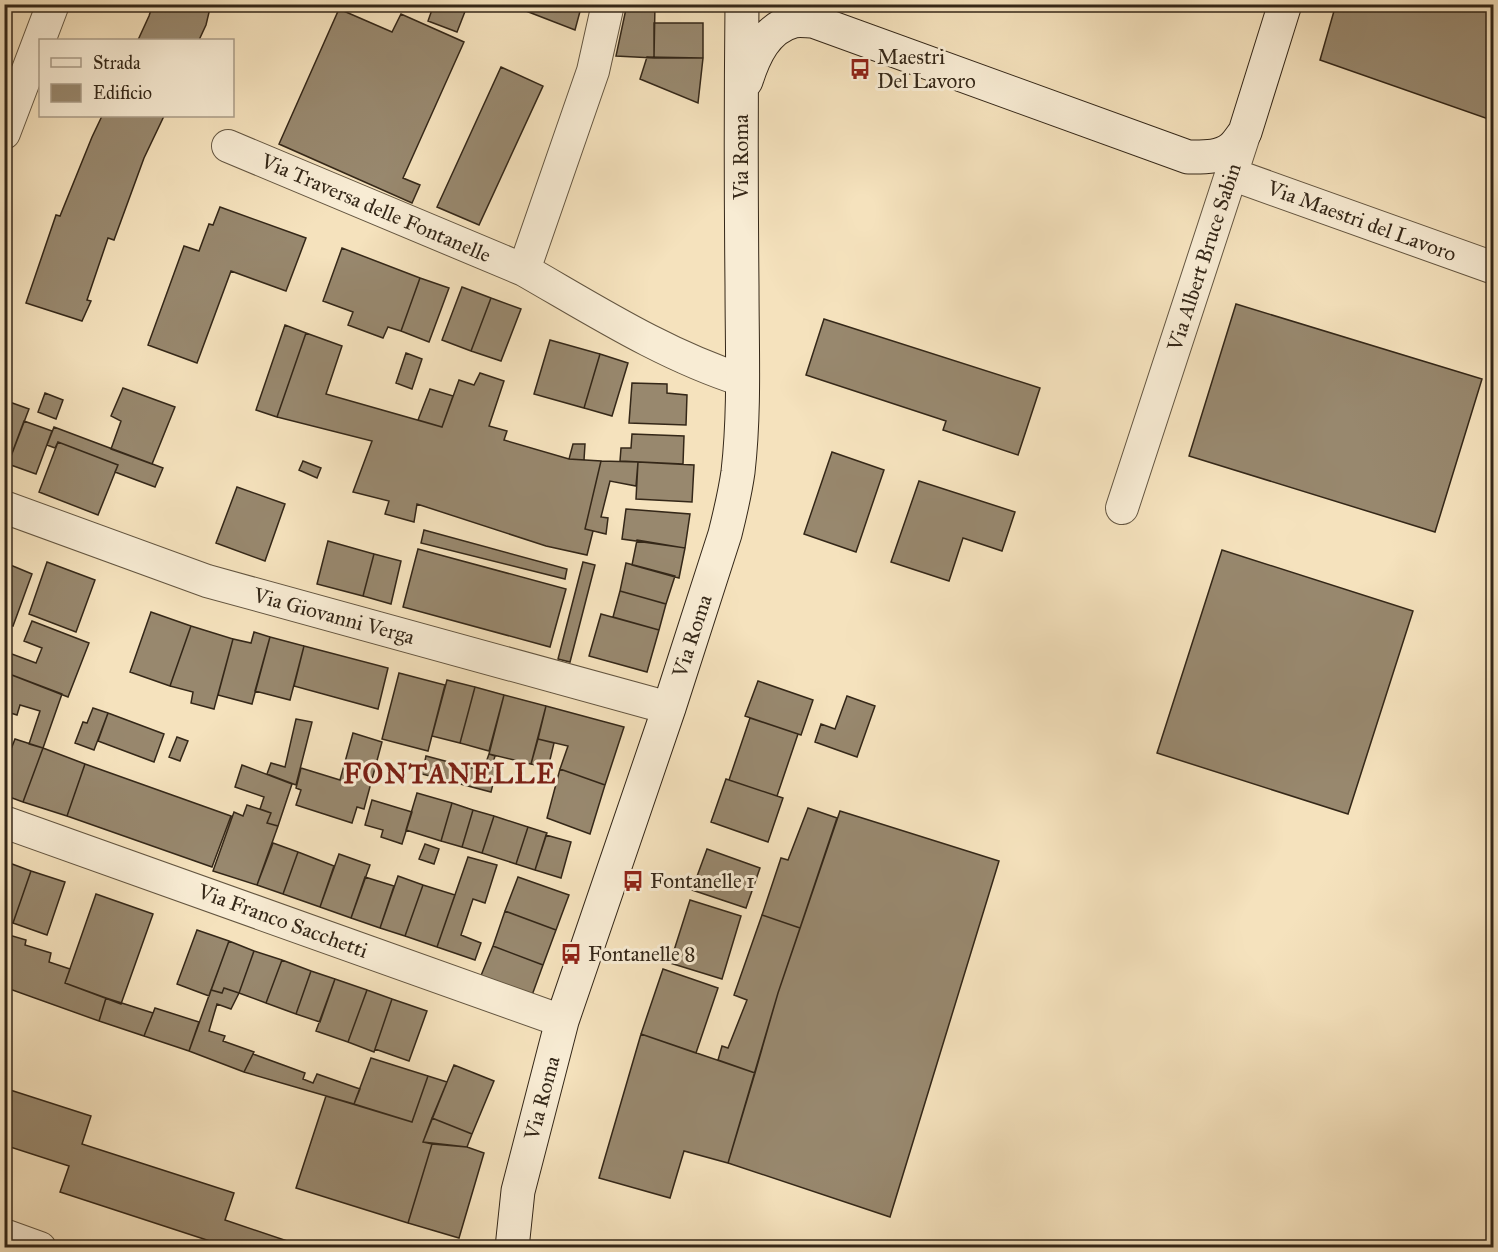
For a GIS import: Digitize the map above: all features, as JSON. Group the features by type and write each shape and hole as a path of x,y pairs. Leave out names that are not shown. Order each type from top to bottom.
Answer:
{"main road":[{"name":"Via Roma","path":"512,1248 518,1191 562,1021 669,708 725,534 738,474 742,380 742,4"},
{"name":"Via Albert Bruce Sabin","path":"1245,132 1285,4"},
{"path":"741,97 758,50 770,34 782,25 796,21 802,13 1188,157 1206,157 1222,153 1233,147 1245,132"}],"street":[{"path":"40,39 53,4"},
{"path":"524,270 593,71 608,4"},
{"path":"4,134 39,41"},
{"name":"Via Albert Bruce Sabin","path":"1122,508 1245,132"},
{"name":"Via Traversa delle Fontanelle","path":"228,146 524,270 669,352 742,380"},
{"path":"1188,157 1213,178 1218,203 1216,220"},
{"name":"Via Maestri del Lavoro","path":"1231,174 1494,268"},
{"name":"Via Giovanni Verga","path":"4,507 207,581 669,708"},
{"name":"Via Franco Sacchetti","path":"4,822 562,1021"},
{"path":"4,1235 40,1248"}],"building":[{"path":"153,4 211,4 206,25 199,39 138,39"},
{"path":"434,4 454,4 466,9 457,32 428,21"},
{"path":"510,4 529,4 526,11"},
{"path":"529,4 582,4 575,30 526,11"},
{"path":"627,4 655,4 654,58 616,56"},
{"path":"1336,4 1494,4 1494,121 1320,60"},
{"path":"339,9 392,32 401,14 464,42 403,178 420,185 412,203 279,144"},
{"path":"654,23 703,23 703,58 654,58"},
{"path":"647,57 703,58 698,103 640,79"},
{"path":"501,67 543,86 479,225 437,207"},
{"path":"102,117 164,117 144,158 114,240 108,238 87,300 91,301 82,321 26,303 56,215 60,216"},
{"path":"220,207 306,238 286,291 231,271 197,363 148,345 184,246 199,251 209,224 213,225"},
{"path":"342,248 420,278 401,331 388,327 383,338 348,325 353,312 323,301"},
{"path":"420,278 449,288 429,342 401,331"},
{"path":"462,287 491,298 471,351 442,340"},
{"path":"491,298 521,309 501,361 471,351"},
{"path":"1236,304 1482,379 1435,532 1189,456"},
{"path":"824,319 1040,388 1018,455 943,430 946,421 806,375"},
{"path":"285,325 306,333 277,417 256,410"},
{"path":"306,333 342,346 326,394 442,427 459,380 474,385 480,373 504,381 489,426 507,431 504,440 569,459 601,461 585,529 593,531 587,555 546,546 417,504 414,522 385,514 389,501 353,492 372,441 277,417"},
{"path":"550,340 600,354 584,408 534,394"},
{"path":"406,353 422,359 412,389 396,383"},
{"path":"600,354 628,363 612,416 584,408"},
{"path":"632,383 667,384 667,393 687,395 686,425 629,423"},
{"path":"123,388 175,407 152,464 111,449 121,421 111,416"},
{"path":"430,389 453,396 442,427 418,420"},
{"path":"45,393 63,400 56,419 38,412"},
{"path":"4,400 29,409 8,464 4,463"},
{"path":"24,421 52,431 36,474 8,464"},
{"path":"54,427 163,468 155,487 115,472 118,465 58,442 55,448 47,445"},
{"path":"632,434 684,436 683,464 620,461 621,448 631,448"},
{"path":"58,442 118,465 98,515 39,492"},
{"path":"573,444 585,444 584,460 569,459"},
{"path":"832,452 884,470 856,552 804,534"},
{"path":"303,461 321,468 317,478 299,470"},
{"path":"601,461 638,462 636,486 610,481 601,517 608,518 606,534 585,529"},
{"path":"638,462 694,465 692,502 636,499"},
{"path":"919,481 1015,512 1002,551 963,538 949,581 891,562"},
{"path":"237,487 285,504 265,561 216,543"},
{"path":"626,509 690,514 685,548 622,539"},
{"path":"424,530 567,569 565,579 421,543"},
{"path":"637,540 685,548 679,578 632,565"},
{"path":"328,541 374,554 363,596 317,584"},
{"path":"418,549 566,589 550,647 403,607"},
{"path":"1222,550 1413,611 1348,814 1157,753"},
{"path":"374,554 401,561 391,604 363,596"},
{"path":"47,562 95,580 76,632 29,614"},
{"path":"583,562 595,565 570,662 558,659"},
{"path":"626,563 675,576 666,604 620,591"},
{"path":"8,564 32,574 13,626 4,623 4,573"},
{"path":"620,591 666,604 659,630 613,617"},
{"path":"151,612 191,626 170,686 130,672"},
{"path":"601,614 659,630 647,672 589,656"},
{"path":"32,621 89,643 68,697 4,672 4,651 36,663 42,648 24,641"},
{"path":"191,626 233,639 214,709 191,703 193,692 170,686"},
{"path":"254,632 270,637 252,704 218,695 233,639 251,643"},
{"path":"270,637 304,646 290,700 255,691"},
{"path":"304,646 388,668 378,709 294,686"},
{"path":"4,672 62,694 43,748 29,744 40,711 20,705 17,715 4,711"},
{"path":"399,673 445,685 428,751 382,739"},
{"path":"447,680 475,687 460,743 432,736"},
{"path":"758,681 813,700 801,735 745,716"},
{"path":"475,687 504,695 489,751 460,743"},
{"path":"504,695 546,706 531,764 489,754"},
{"path":"847,696 875,706 857,757 815,742 821,724 835,729"},
{"path":"546,706 624,727 605,785 560,769 568,746 538,739"},
{"path":"93,708 108,713 94,750 75,743 83,722 87,723"},
{"path":"108,713 164,734 154,762 98,741"},
{"path":"750,718 798,734 777,796 729,780"},
{"path":"296,719 312,722 296,785 267,774 271,763 285,767"},
{"path":"353,733 382,742 364,809 357,807 352,823 296,805 301,790 296,788 301,768 340,780"},
{"path":"177,737 188,741 180,761 169,757"},
{"path":"15,739 43,748 23,802 4,795 4,767"},
{"path":"538,739 554,743 548,768 531,764"},
{"path":"43,748 85,764 67,816 23,802"},
{"path":"489,754 495,756 492,767 497,768 491,792 422,774 426,756 483,771"},
{"path":"85,764 231,816 212,867 67,816"},
{"path":"242,765 292,784 278,826 267,823 271,813 260,809 264,797 235,787"},
{"path":"560,769 605,785 590,834 547,818"},
{"path":"726,779 783,798 768,842 711,822"},
{"path":"417,793 452,803 441,841 406,830"},
{"path":"372,800 412,812 402,844 381,837 383,830 365,825"},
{"path":"452,803 473,810 462,847 441,841"},
{"path":"247,805 271,813 267,823 278,826 257,885 213,871 234,812 243,816"},
{"path":"808,808 837,818 800,928 762,915 781,858 788,860"},
{"path":"473,810 494,816 482,853 462,847"},
{"path":"840,811 999,861 890,1217 728,1163 778,993"},
{"path":"494,816 528,827 516,864 482,853"},
{"path":"528,827 547,833 535,870 516,864"},
{"path":"546,835 571,842 561,878 535,870"},
{"path":"273,843 298,852 283,894 257,885"},
{"path":"425,844 439,849 434,864 419,859"},
{"path":"707,849 760,868 746,908 692,890"},
{"path":"298,852 334,866 320,907 283,894"},
{"path":"339,854 370,865 351,918 320,907"},
{"path":"468,857 497,865 485,903 473,899 461,935 481,943 475,960 437,947"},
{"path":"4,861 31,871 13,923 4,920"},
{"path":"31,871 65,882 47,935 13,923"},
{"path":"398,876 423,885 405,936 380,928"},
{"path":"365,877 394,886 380,928 351,918"},
{"path":"518,877 569,895 556,930 505,911"},
{"path":"423,885 455,895 437,947 405,936"},
{"path":"96,894 153,914 121,1004 65,983"},
{"path":"690,900 741,916 722,979 670,963"},
{"path":"505,911 556,930 543,965 493,946"},
{"path":"762,915 800,928 755,1073 718,1060 722,1046 728,1048 747,1000 734,995"},
{"path":"4,926 11,929 9,935 26,940 25,945 51,953 49,962 70,969 65,983 106,998 99,1021 4,987"},
{"path":"197,930 229,941 209,996 177,984"},
{"path":"229,941 254,951 239,993 224,988 222,993 211,990"},
{"path":"493,946 543,965 531,998 480,978"},
{"path":"254,951 282,960 266,1003 239,993"},
{"path":"282,960 311,971 296,1014 266,1003"},
{"path":"663,969 718,988 696,1053 641,1034"},
{"path":"311,971 335,979 320,1022 296,1014"},
{"path":"335,979 367,990 348,1042 316,1031"},
{"path":"224,988 239,993 231,1009 217,1004 209,1031 225,1036 223,1041 254,1052 244,1072 189,1051 211,990 222,993"},
{"path":"367,990 392,999 374,1052 348,1042"},
{"path":"106,998 153,1013 144,1036 99,1021"},
{"path":"392,999 427,1011 409,1061 375,1049"},
{"path":"155,1008 199,1022 189,1051 144,1036"},
{"path":"641,1034 755,1073 728,1163 684,1151 670,1198 599,1178"},
{"path":"253,1054 305,1073 303,1079 313,1083 317,1074 360,1089 354,1104 244,1072"},
{"path":"371,1058 428,1076 412,1122 354,1104"},
{"path":"454,1065 494,1081 472,1134 432,1118"},
{"path":"428,1076 447,1082 423,1142 432,1144 408,1223 296,1188 326,1096 412,1122"},
{"path":"4,1088 91,1116 82,1144 234,1193 225,1220 308,1248 214,1248 216,1243 60,1192 69,1166 4,1145"},
{"path":"432,1118 472,1134 467,1147 423,1142"},
{"path":"432,1144 467,1147 484,1153 459,1238 408,1223"}],"place":[{"name":"Maestri Del Lavoro","path":"860,69"},
{"name":"Fontanelle 1","path":"633,881"},
{"name":"Fontanelle 8","path":"571,954"}],"district":[{"name":"FONTANELLE","path":"450,773"}]}
